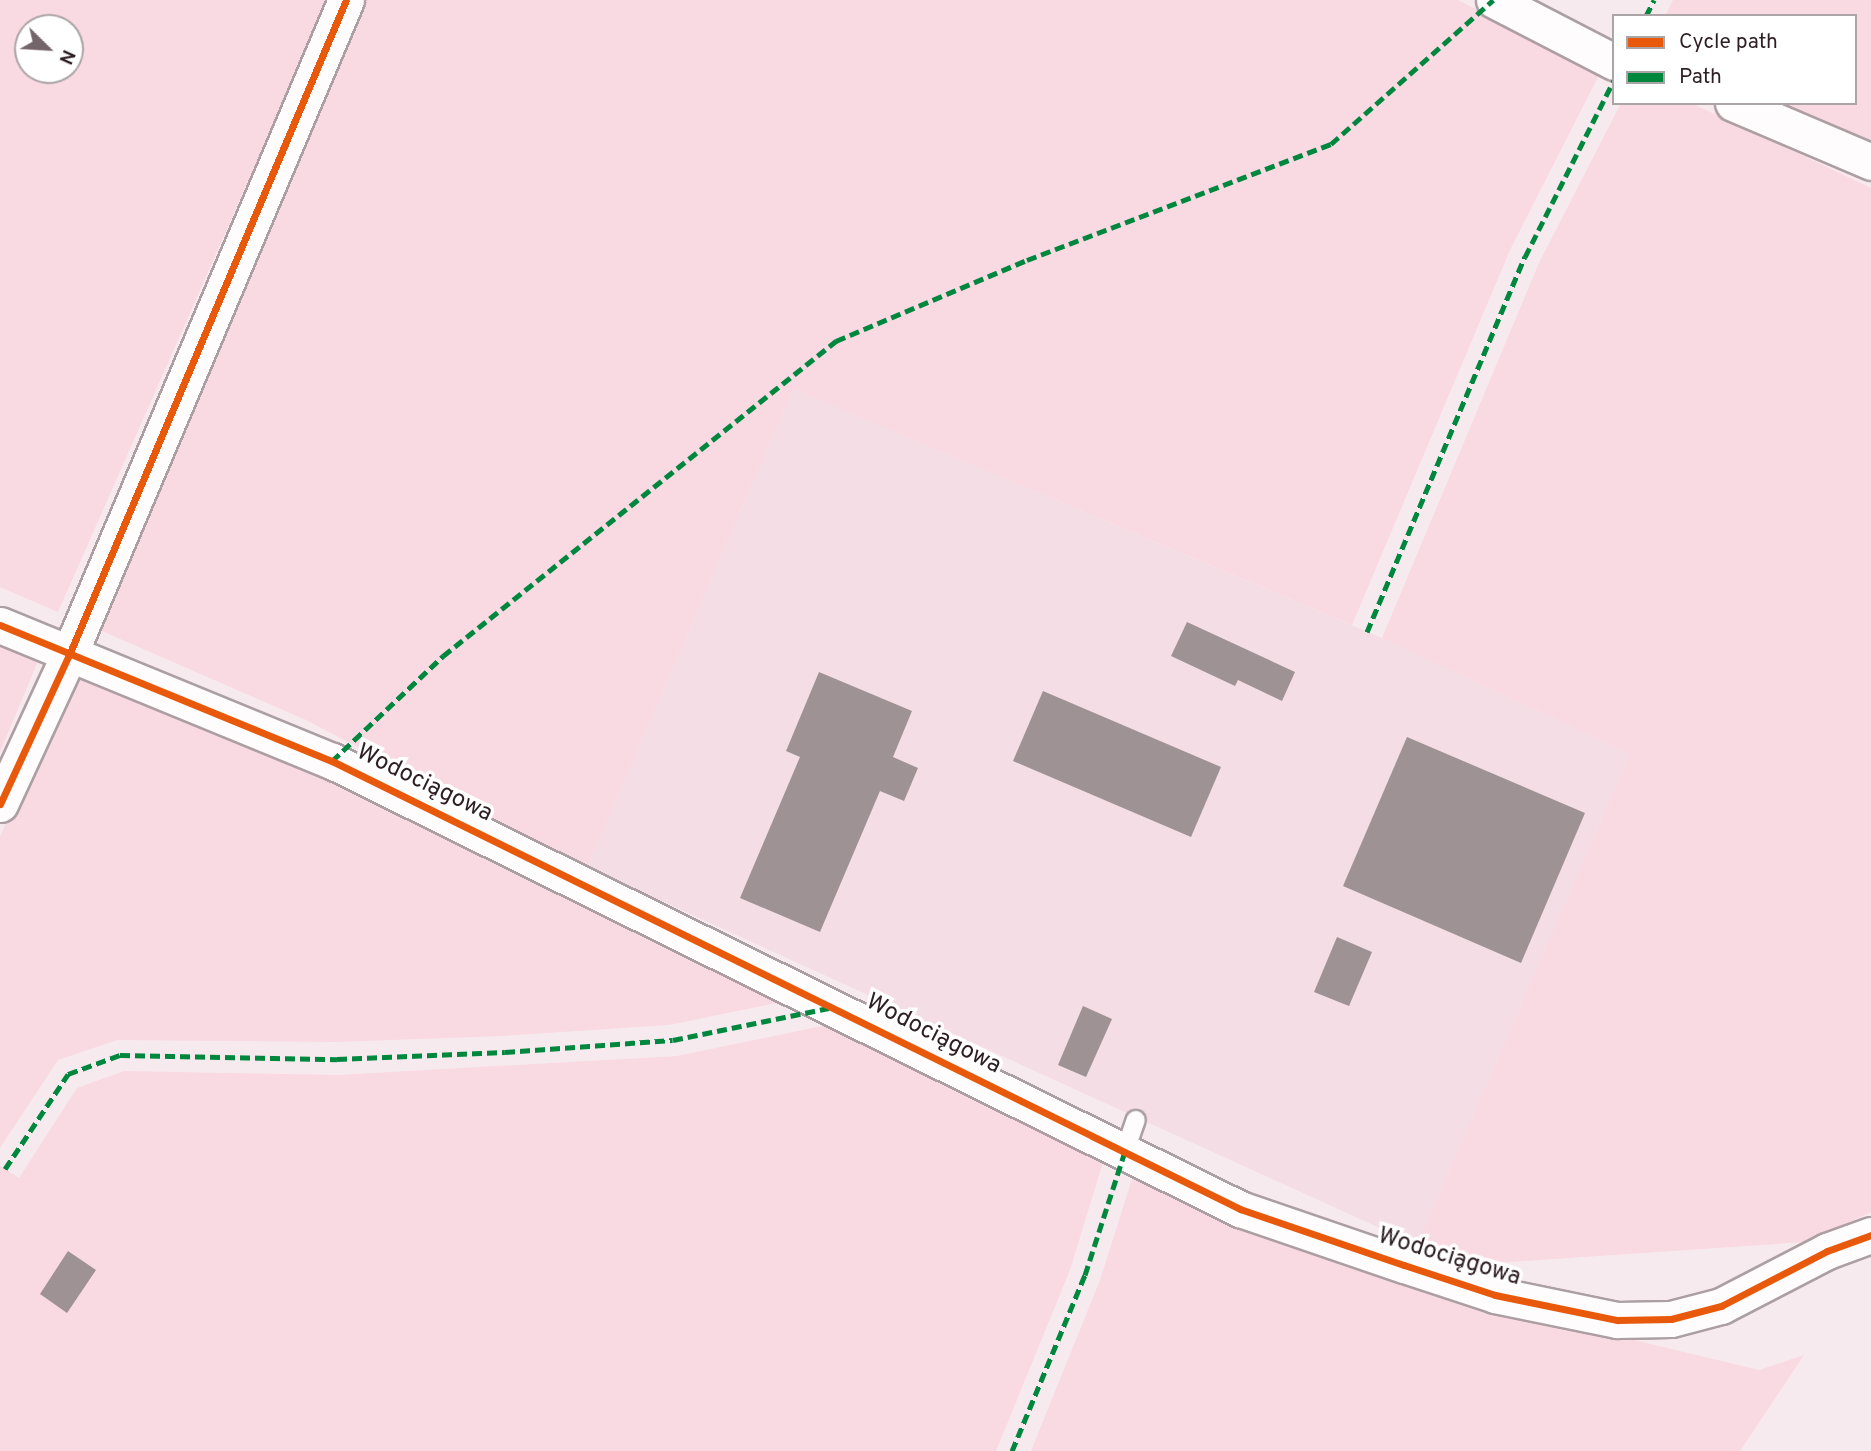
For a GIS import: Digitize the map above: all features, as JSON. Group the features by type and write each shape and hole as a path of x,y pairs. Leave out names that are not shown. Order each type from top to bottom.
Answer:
{"street":[{"path":"0,804 69,655 346,0"},
{"path":"1494,0 1612,61"},
{"path":"1737,105 1871,162"},
{"name":"Wodociągowa","path":"0,625 331,761 835,1006 1124,1154 1240,1209 1495,1295 1617,1320 1671,1319 1721,1306 1827,1251 1871,1235"}],"lane":[{"path":"1124,1154 1136,1120"}],"shaded area":[{"path":"0,0 328,0 58,612 0,587"},
{"path":"363,0 1458,0 1600,73 1510,250 1352,625 793,389 587,867 306,720 88,625"},
{"path":"1673,0 1871,0 1871,146 1777,105 1857,105 1857,14 1666,14"},
{"path":"1620,105 1695,105 1871,188 1871,1212 1805,1242 1495,1263 1417,1245 1630,754 1382,638 1539,263"},
{"path":"793,389 1382,638 1630,754 1417,1245 587,867"},
{"path":"0,622 46,642 0,752"},
{"path":"76,655 786,1001 669,1025 502,1036 336,1042 117,1040 58,1060 0,1148 0,837"},
{"path":"832,1024 1103,1162 1070,1270 996,1451 0,1451 0,1166 19,1178 77,1088 124,1071 338,1075 677,1056"},
{"path":"1133,1176 1235,1224 1542,1318 1759,1370 1804,1355 1740,1451 1031,1451 1100,1280"}],"building":[{"path":"1187,622 1295,672 1282,701 1238,680 1235,686 1171,656"},
{"path":"819,672 912,711 893,757 918,768 904,801 880,791 820,932 740,898 800,757 786,751"},
{"path":"1043,691 1221,767 1191,837 1013,761"},
{"path":"1407,737 1585,813 1521,963 1343,886"},
{"path":"1337,937 1372,952 1349,1006 1314,992"},
{"path":"1083,1006 1112,1019 1086,1077 1058,1065"},
{"path":"68,1251 96,1270 67,1313 40,1294"}],"marked path":[{"path":"332,761 443,656 836,341 1027,260 1331,144 1493,0"},
{"path":"1647,14 1654,0"},
{"path":"1367,632 1525,257 1612,84"},
{"path":"5,1169 68,1074 120,1055 337,1059 505,1052 673,1040 829,1008"},
{"path":"1012,1451 1085,1275 1124,1154"}],"cycle path":[{"path":"0,804 69,655 346,0"},
{"path":"0,625 332,761 1240,1209 1495,1295 1617,1320 1671,1319 1721,1306 1827,1251 1871,1235"}]}
